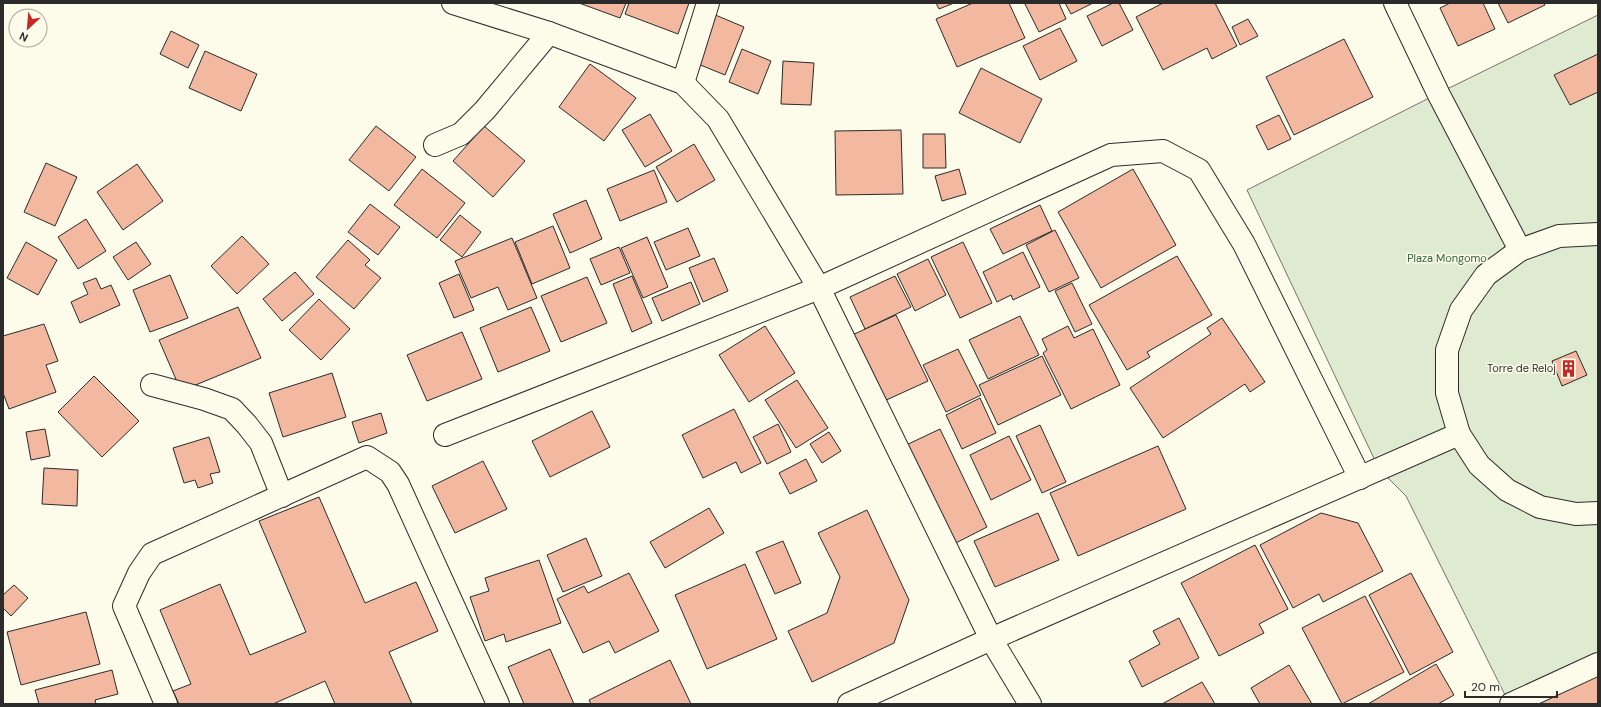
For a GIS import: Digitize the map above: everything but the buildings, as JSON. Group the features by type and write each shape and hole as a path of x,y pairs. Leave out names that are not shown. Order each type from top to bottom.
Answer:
{"street":[{"path":"453,3 549,33 683,82 718,119 819,288 991,639 1030,704"},
{"path":"683,82 708,3"},
{"path":"1395,3 1439,95 1520,250"},
{"path":"435,145 461,134 466,130 485,110 549,33"},
{"path":"445,435 819,288 1111,155 1163,151 1199,170 1244,244 1360,478"},
{"path":"1598,234 1559,236 1520,250 1486,275 1461,310 1447,350 1447,393 1459,434 1479,465 1507,490 1540,507 1576,514 1598,513"},
{"path":"152,385 204,399 232,410 247,425 261,443 282,496"},
{"path":"849,704 991,639 1459,434"},
{"path":"166,704 124,606 140,573 152,554 367,457 390,472 398,484 498,704"},
{"path":"1512,704 1598,664"}],"green space":[{"name":"Plaza Mongomo","path":"1598,15 1598,656 1508,701 1406,496 1379,469 1247,190"}],"place":[{"name":"Torre de Reloj","path":"1569,368"}]}
